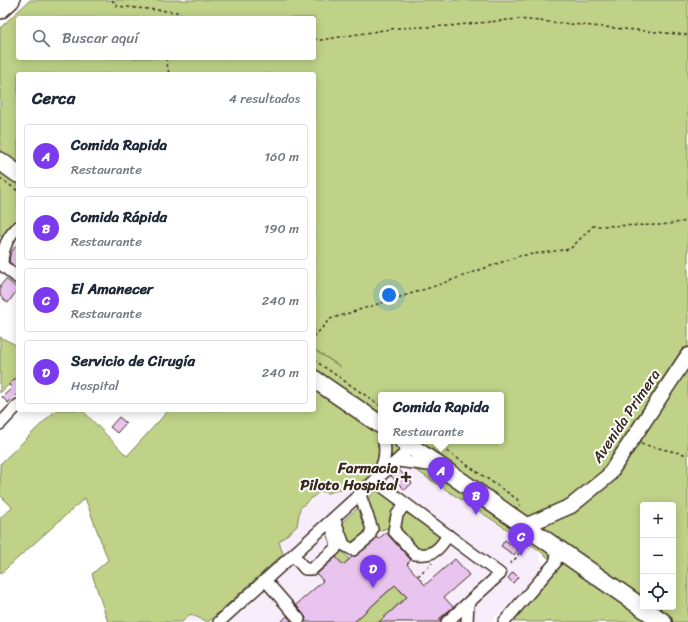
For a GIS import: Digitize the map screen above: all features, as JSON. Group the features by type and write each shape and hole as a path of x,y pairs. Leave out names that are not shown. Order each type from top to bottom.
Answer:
{"highway":[{"path":"0,10 11,0"},
{"path":"0,162 16,173"},
{"path":"316,380 378,424"},
{"path":"411,444 433,466 529,524 553,546 663,622"}],"main road":[{"name":"Avenida Primera","path":"529,524 571,506 608,476 688,355"}],"street":[{"path":"16,229 12,232 2,254 2,265 16,276"},
{"path":"0,424 16,407"},
{"path":"358,410 378,417"},
{"path":"375,481 385,462 385,444"},
{"path":"219,622 398,460 409,444"},
{"path":"412,444 510,507 529,524"},
{"path":"398,460 433,466"},
{"path":"375,481 500,574 446,622"},
{"path":"332,520 344,545 353,550 369,537 372,529 360,495"},
{"path":"405,504 397,515 394,531 415,554 425,555 432,553 443,544 448,535"},
{"path":"293,555 306,569 312,569 335,549 337,544 332,520"},
{"path":"504,622 555,563 557,555 553,546"},
{"path":"265,580 299,619"},
{"path":"467,622 468,603"}],"path":[{"path":"112,0 117,6 176,12 181,16"},
{"path":"175,16 176,12"},
{"path":"316,39 321,40 397,28 448,26 518,19 688,35"},
{"path":"166,60 168,72"},
{"path":"0,178 16,190"},
{"path":"316,335 330,319 432,287 519,256 570,249 593,226 661,225 688,221"},
{"path":"316,361 378,404"},
{"path":"630,442 688,455"},
{"path":"436,444 517,499 529,524 518,556 510,564"}],"shaded area":[{"path":"377,444 536,548 546,570 490,622 208,622 275,561 219,496"},
{"path":"190,614 206,622 182,622"}],"green space":[{"path":"30,0 688,0 688,622 512,622 557,565 536,548 394,456 391,458 391,453 377,445 380,459 376,469 358,490 348,487 328,493 320,491 300,508 297,526 279,542 283,554 208,622 190,614 182,622 108,622 92,574 108,560 85,498 0,574 0,518 12,507 0,495 0,464 54,412 84,412 127,456 167,412 316,412 316,351 341,367 316,350 316,72 16,72 16,224 0,237 0,28"},
{"path":"0,337 16,345 16,378 0,393"},
{"path":"378,489 395,504 388,528 377,531 367,500"},
{"path":"358,508 366,528 365,534 354,544 348,541 342,522"},
{"path":"404,513 410,513 441,536 430,546 416,549 401,532 400,519"},
{"path":"340,549 349,559 343,565 334,555"},
{"path":"402,579 397,587 404,595 411,589 413,591 379,622 354,622"}],"building":[{"path":"16,246 16,267 9,262 10,254"},
{"path":"6,279 16,287 16,292 8,303 0,296 0,286"},
{"path":"16,378 16,395 8,403 2,397 12,388 9,385"},
{"path":"119,417 126,423 117,433 110,427"},
{"path":"398,469 412,483 405,490 391,476"},
{"path":"387,532 411,560 407,564 425,585 455,559 469,575 444,597 453,607 440,618 440,622 379,622 407,597 395,585 354,622 305,622 306,618 296,605 323,581 317,574 336,557 343,565 373,542 376,537 378,539"},
{"path":"505,540 518,550 514,555 501,546"},
{"path":"513,572 518,577 513,583 508,578"},
{"path":"287,616 292,622 281,622"}],"place":[{"name":"Farmacia Piloto Hospital","path":"406,477"},
{"name":"Comida Rapida","path":"441,490"},
{"name":"Comida Rápida","path":"476,515"},
{"name":"El Amanecer","path":"521,556"},
{"name":"Servicio de Cirugía","path":"373,588"}]}
